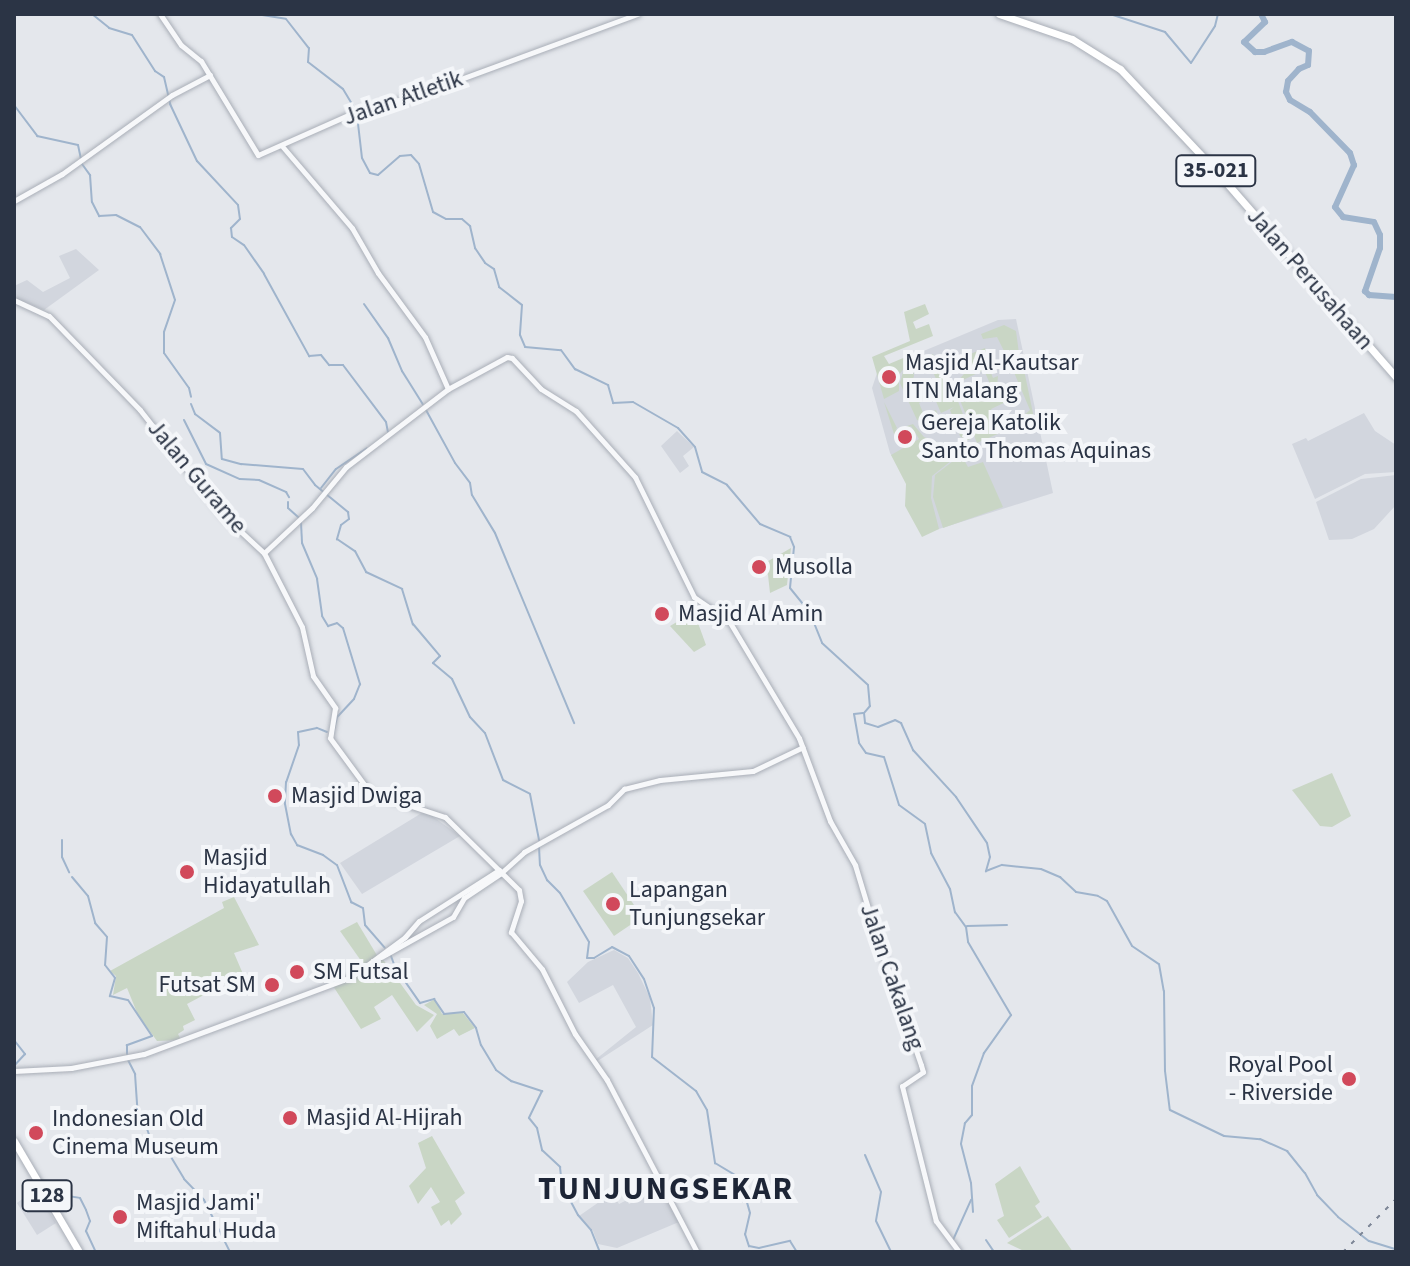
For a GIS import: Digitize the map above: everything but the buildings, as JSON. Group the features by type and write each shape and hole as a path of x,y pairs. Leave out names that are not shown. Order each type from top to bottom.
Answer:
{"main road":[{"name":"Jalan Perusahaan","path":"999,14 1072,39 1125,73 1396,377"},
{"name":"128","path":"14,1141 65,1232"},
{"name":"128","path":"14,1148 77,1252"}],"street":[{"path":"14,201 75,164 170,96 210,75 201,61 181,45 160,14"},
{"name":"Jalan Atletik","path":"210,75 254,153 282,146 361,110 416,95 638,14"},
{"path":"282,146 354,232 378,273 425,337 448,389"},
{"name":"Jalan Gurame","path":"14,300 49,316 140,410 222,514 264,553 302,627 313,676 335,708 330,734 370,791 445,817 500,872"},
{"path":"14,1071 71,1068 144,1054 351,977 458,913 464,898 540,842 608,805 619,792 639,784 753,771 803,747 765,677 729,621 696,598 635,477 574,409 534,384 512,357 448,389 346,467 326,493 264,553"},
{"name":"Jalan Cakalang","path":"803,747 830,821 857,870 923,1071 902,1086 929,1200 938,1226 959,1252"},
{"path":"380,957 413,927 500,872"},
{"path":"500,872 521,894 511,932 542,969 575,1034 607,1080 697,1252"},
{"path":"413,927 419,936"}],"shaded area":[{"path":"76,249 99,270 44,310 17,299 14,286 27,280 43,292 70,278 59,256"},
{"path":"1016,319 1053,493 923,534 909,484 890,453 872,388 878,370 998,320"},
{"path":"1364,413 1375,431 1396,445 1396,472 1365,474 1315,499 1292,444 1306,438 1308,441"},
{"path":"677,431 694,447 683,456 689,466 680,473 661,446"},
{"path":"1396,475 1396,505 1374,529 1352,539 1329,540 1316,502 1361,479"},
{"path":"425,811 460,836 362,894 340,863"},
{"path":"614,950 628,958 638,973 650,998 653,1025 596,1062 636,1027 613,985 579,1003 567,982 588,962"},
{"path":"661,1188 679,1222 617,1248 598,1244 593,1231 579,1216 612,1193 619,1204 627,1200 629,1204"},
{"path":"35,1189 56,1223 37,1235 17,1203"}],"green space":[{"path":"925,304 929,314 913,322 916,329 929,324 933,336 884,356 889,364 908,356 910,360 899,375 899,391 884,399 872,357 910,341 904,312"},
{"path":"1004,325 1016,331 1020,361 1012,367 997,337 983,339 981,334"},
{"path":"985,348 987,353 973,361 976,369 983,366 989,368 993,378 998,376 997,388 988,393 991,401 1008,396 1010,400 991,409 999,427 1015,423 1030,410 1013,370 1016,364 1024,370 1034,418 977,443 958,395 965,390 968,395 990,384 984,370 963,380 965,387 959,391 956,383 964,374 961,367 941,374 951,393 958,392 956,396 972,438 966,441 960,436 950,410 954,407 941,413 932,392 940,388 930,365 919,370 916,363 933,354 937,363 943,365"},
{"path":"911,361 914,376 911,384 917,398 929,393 931,397 919,403 924,415 936,410 938,415 923,422 917,420 900,383 904,368"},
{"path":"884,402 897,428 895,430 913,424 924,437 955,449 956,457 932,476 931,498 939,529 922,537 905,506 906,484 891,455 919,439 911,426 894,434"},
{"path":"957,458 963,458 968,467 983,462 1003,507 943,528 933,497 935,475"},
{"path":"791,548 787,585 770,593 763,564"},
{"path":"694,612 706,645 694,652 670,626"},
{"path":"1332,773 1351,816 1332,827 1320,826 1292,790"},
{"name":"Lapangan Tunjungsekar","path":"612,872 642,917 614,936 583,891"},
{"path":"234,897 259,945 234,953 243,974 187,1004 195,1020 183,1026 184,1030 178,1034 181,1040 157,1041 138,1015 127,988 113,995 116,976 110,971 224,908 222,902"},
{"path":"357,922 378,957 364,965 340,931"},
{"path":"382,958 416,1005 434,1015 417,1032 392,995 374,1007 381,1019 361,1029 333,986"},
{"path":"435,999 442,1014 463,1013 475,1028 459,1036 454,1029 437,1039 430,1026 437,1014 424,1005"},
{"path":"432,1136 465,1193 455,1201 462,1214 451,1225 449,1220 441,1226 431,1207 440,1202 431,1187 418,1204 409,1186 426,1168 418,1143"},
{"path":"1020,1166 1040,1202 1035,1206 1042,1217 1009,1238 997,1220 1004,1216 995,1184"},
{"path":"1048,1216 1073,1252 1026,1252 1007,1243"}],"waterway":[{"path":"92,14 109,28 132,35 155,71 164,77 170,104 197,161 238,205 240,219 231,228 232,237 244,245 264,274 309,356 321,355 329,365 343,365 386,422 388,432"},
{"path":"256,14 286,19 309,48 308,62 343,89 355,109"},
{"path":"1110,14 1165,32 1191,63 1215,26 1218,14"},
{"path":"1244,14 1254,14"},
{"path":"1261,14 1265,22 1244,42 1255,52 1292,42 1309,51 1308,65 1299,69 1288,81 1286,92 1290,100 1310,112 1350,153 1354,165 1335,207 1343,217 1374,222 1380,235 1380,248 1365,291 1369,295 1396,297"},
{"path":"14,105 37,136 78,145 82,164 90,175 92,202 99,216 116,215 140,227 160,254 175,300 164,332 164,353 189,388 191,397"},
{"path":"357,115 362,158 370,173 378,175 400,156 411,155 419,164 433,212 446,219 462,219 470,226 475,248 485,263 494,269 499,287 522,305 520,335 525,347 561,350 575,369 608,385 613,403 633,402 678,428 695,447 702,472 727,485 760,524 790,537 794,547 790,588 810,613 822,643 868,685 870,706 864,713 865,723 878,727 895,720 901,723 913,750 956,797 987,843 990,857 986,871 1002,865 1041,869 1060,877 1076,892 1098,896 1107,901 1132,946 1159,964 1164,991 1165,1071 1170,1110 1224,1136 1260,1139 1287,1151 1305,1173 1317,1195 1338,1217 1369,1241 1396,1249"},
{"path":"364,304 388,338 402,371 423,404"},
{"path":"191,404 195,414 220,433 222,459 241,464 303,469 315,485 348,512 349,519 341,525 337,539 355,551 366,572 402,589 413,624 440,656 433,663 452,679 470,717 485,733 503,780 530,794 539,840"},
{"path":"426,410 455,463 470,483 472,495 495,533 574,723"},
{"path":"184,420 206,464 240,479 259,480 286,492 289,497"},
{"path":"321,488 336,469 367,448"},
{"path":"288,502 288,508 299,518"},
{"path":"301,523 302,543 317,579 322,616 328,626 337,623 343,628 360,684 354,699 337,717 333,734"},
{"path":"863,713 854,714 859,743 866,753 884,757 899,805 925,824 931,853 950,889 955,912 966,927 968,942 1011,1015 984,1053 972,1086 972,1115 965,1123 961,1144 971,1183 973,1212"},
{"path":"327,732 317,728 298,732 299,745 286,782 285,804 291,834 297,845 323,855 337,865 351,902 363,908 365,925 385,948"},
{"path":"62,840 62,857 69,872"},
{"path":"539,847 540,865 547,880 560,893 589,942 587,958 594,958 612,947 629,956 644,979 654,1008 652,1057 696,1091 707,1110 715,1163 740,1178 750,1213 745,1234 749,1246 759,1248 790,1241 797,1252"},
{"path":"72,877 88,896 95,923 107,937 105,965 115,978 110,996 128,1000 152,1036 127,1045 127,1054"},
{"path":"967,926 1007,925"},
{"path":"391,956 420,1003 434,999 444,1014 464,1012 476,1028 481,1045 496,1070 511,1081 542,1091 529,1118 537,1128 542,1150 560,1167 562,1185 578,1215 591,1230 600,1252"},
{"path":"14,1040 25,1054 14,1066"},
{"path":"128,1060 135,1074 138,1118 145,1123 151,1140 168,1152 184,1179 204,1200 230,1252"},
{"path":"865,1155 881,1192 876,1221 891,1252"},
{"path":"49,1181 64,1195"},
{"path":"68,1196 80,1198 90,1221 86,1231 96,1252"},
{"path":"953,1240 971,1200"},
{"path":"986,1240 994,1252"}],"railway":[{"path":"1343,1252 1396,1199"}],"place":[{"name":"Masjid Al-Kautsar ITN Malang","path":"889,377"},
{"name":"Gereja Katolik Santo Thomas Aquinas","path":"905,437"},
{"name":"Musolla","path":"759,567"},
{"name":"Masjid Al Amin","path":"662,614"},
{"name":"Masjid Dwiga","path":"275,796"},
{"name":"Masjid Hidayatullah","path":"187,872"},
{"name":"Lapangan Tunjungsekar","path":"613,904"},
{"name":"SM Futsal","path":"297,972"},
{"name":"Futsat SM","path":"272,985"},
{"name":"Royal Pool - Riverside","path":"1349,1079"},
{"name":"Masjid Al-Hijrah","path":"290,1118"},
{"name":"Indonesian Old Cinema Museum","path":"36,1133"},
{"name":"Masjid Jami' Miftahul Huda","path":"120,1217"}],"district":[{"name":"TUNJUNGSEKAR","path":"666,1189"}]}
